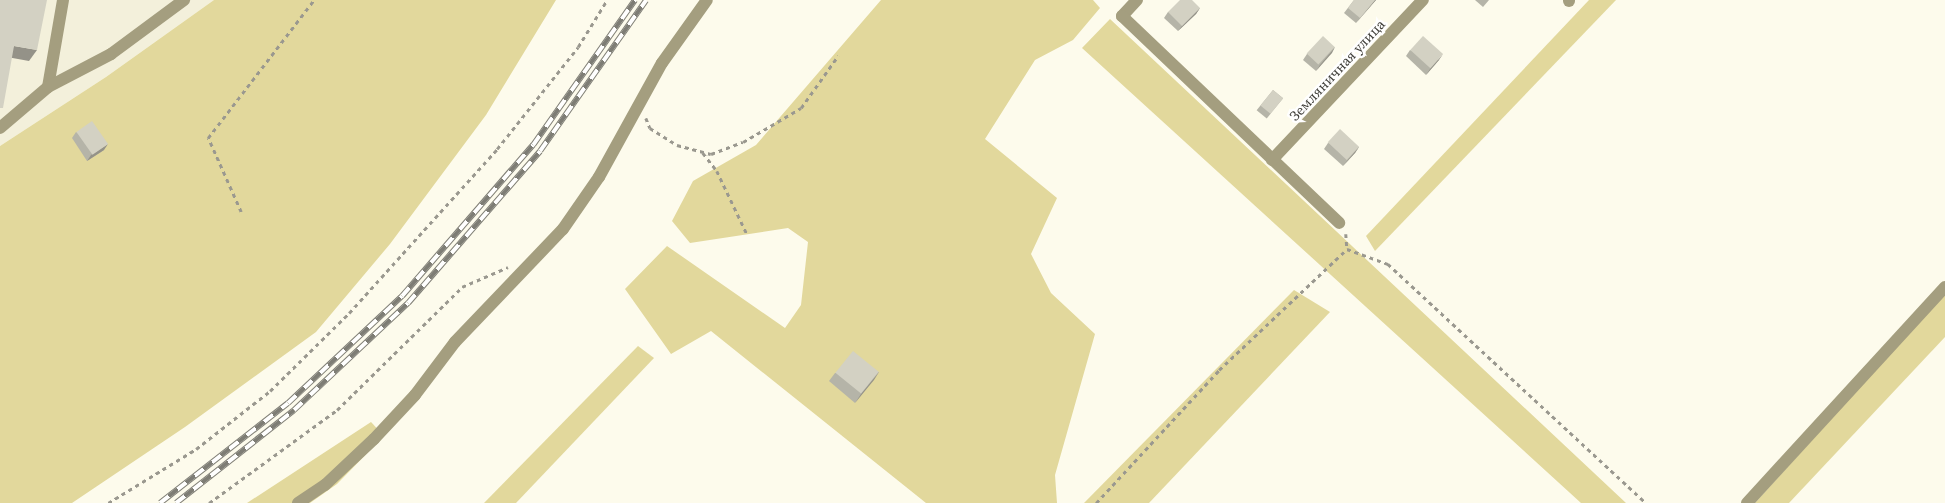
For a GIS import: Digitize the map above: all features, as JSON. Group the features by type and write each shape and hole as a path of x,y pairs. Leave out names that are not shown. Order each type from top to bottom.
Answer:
{"street":[{"path":"48,88 63,0"},
{"path":"0,128 48,88 111,54 184,0"},
{"path":"298,503 325,485 374,439 415,395 455,342 535,256 563,229 599,177 662,63 707,0"},
{"path":"1137,0 1122,16 1338,223"},
{"name":"Земляничная улица","path":"1272,160 1423,0"},
{"path":"1747,503 1945,287"}],"path":[{"path":"241,212 208,138 314,0"},
{"path":"108,503 196,449 233,420 270,390 349,313 497,149 578,47 607,0"},
{"path":"641,102 650,128 677,145 711,154 743,142 800,108 838,56"},
{"path":"702,152 717,171 747,234"},
{"path":"1096,503 1219,370 1347,249 1347,235 1338,223"},
{"path":"1347,249 1388,264 1646,503"},
{"path":"208,503 337,410 462,287 535,256"}],"shaded area":[{"path":"0,0 214,0 106,77 0,146"},
{"path":"214,0 556,0 486,115 390,244 316,332 185,427 72,503 0,503 0,146 106,77"},
{"path":"881,0 1093,0 1100,8 1073,40 1035,60 985,139 1057,198 1031,254 1051,293 1095,334 1055,475 1057,503 926,503 711,331 671,354 625,289 667,246 785,328 801,305 808,242 788,228 690,243 672,221 693,181 756,145"},
{"path":"1589,0 1616,0 1375,251 1366,236"},
{"path":"1110,19 1626,503 1581,503 1082,48"},
{"path":"1294,290 1330,312 1149,503 1084,503"},
{"path":"1945,293 1945,337 1789,503 1755,503"},
{"path":"638,346 654,358 516,503 484,503"},
{"path":"371,422 384,436 337,484 310,503 247,503"}],"building":[{"path":"0,0 47,0 37,50 14,46 3,108 0,108"},
{"path":"1180,0 1192,0 1200,8 1182,26 1168,12"},
{"path":"1354,0 1375,0 1360,18 1348,8"},
{"path":"1323,36 1335,47 1318,64 1307,54"},
{"path":"1423,36 1443,54 1430,68 1410,50"},
{"path":"1273,90 1283,98 1271,114 1260,106"},
{"path":"92,121 108,144 92,155 76,132"},
{"path":"1340,129 1359,147 1347,160 1328,142"},
{"path":"853,351 879,372 861,394 835,373"}],"railway":[{"path":"160,503 288,403 402,296 533,145 635,0"},
{"path":"176,503 294,410 408,303 540,151 646,0"}]}
